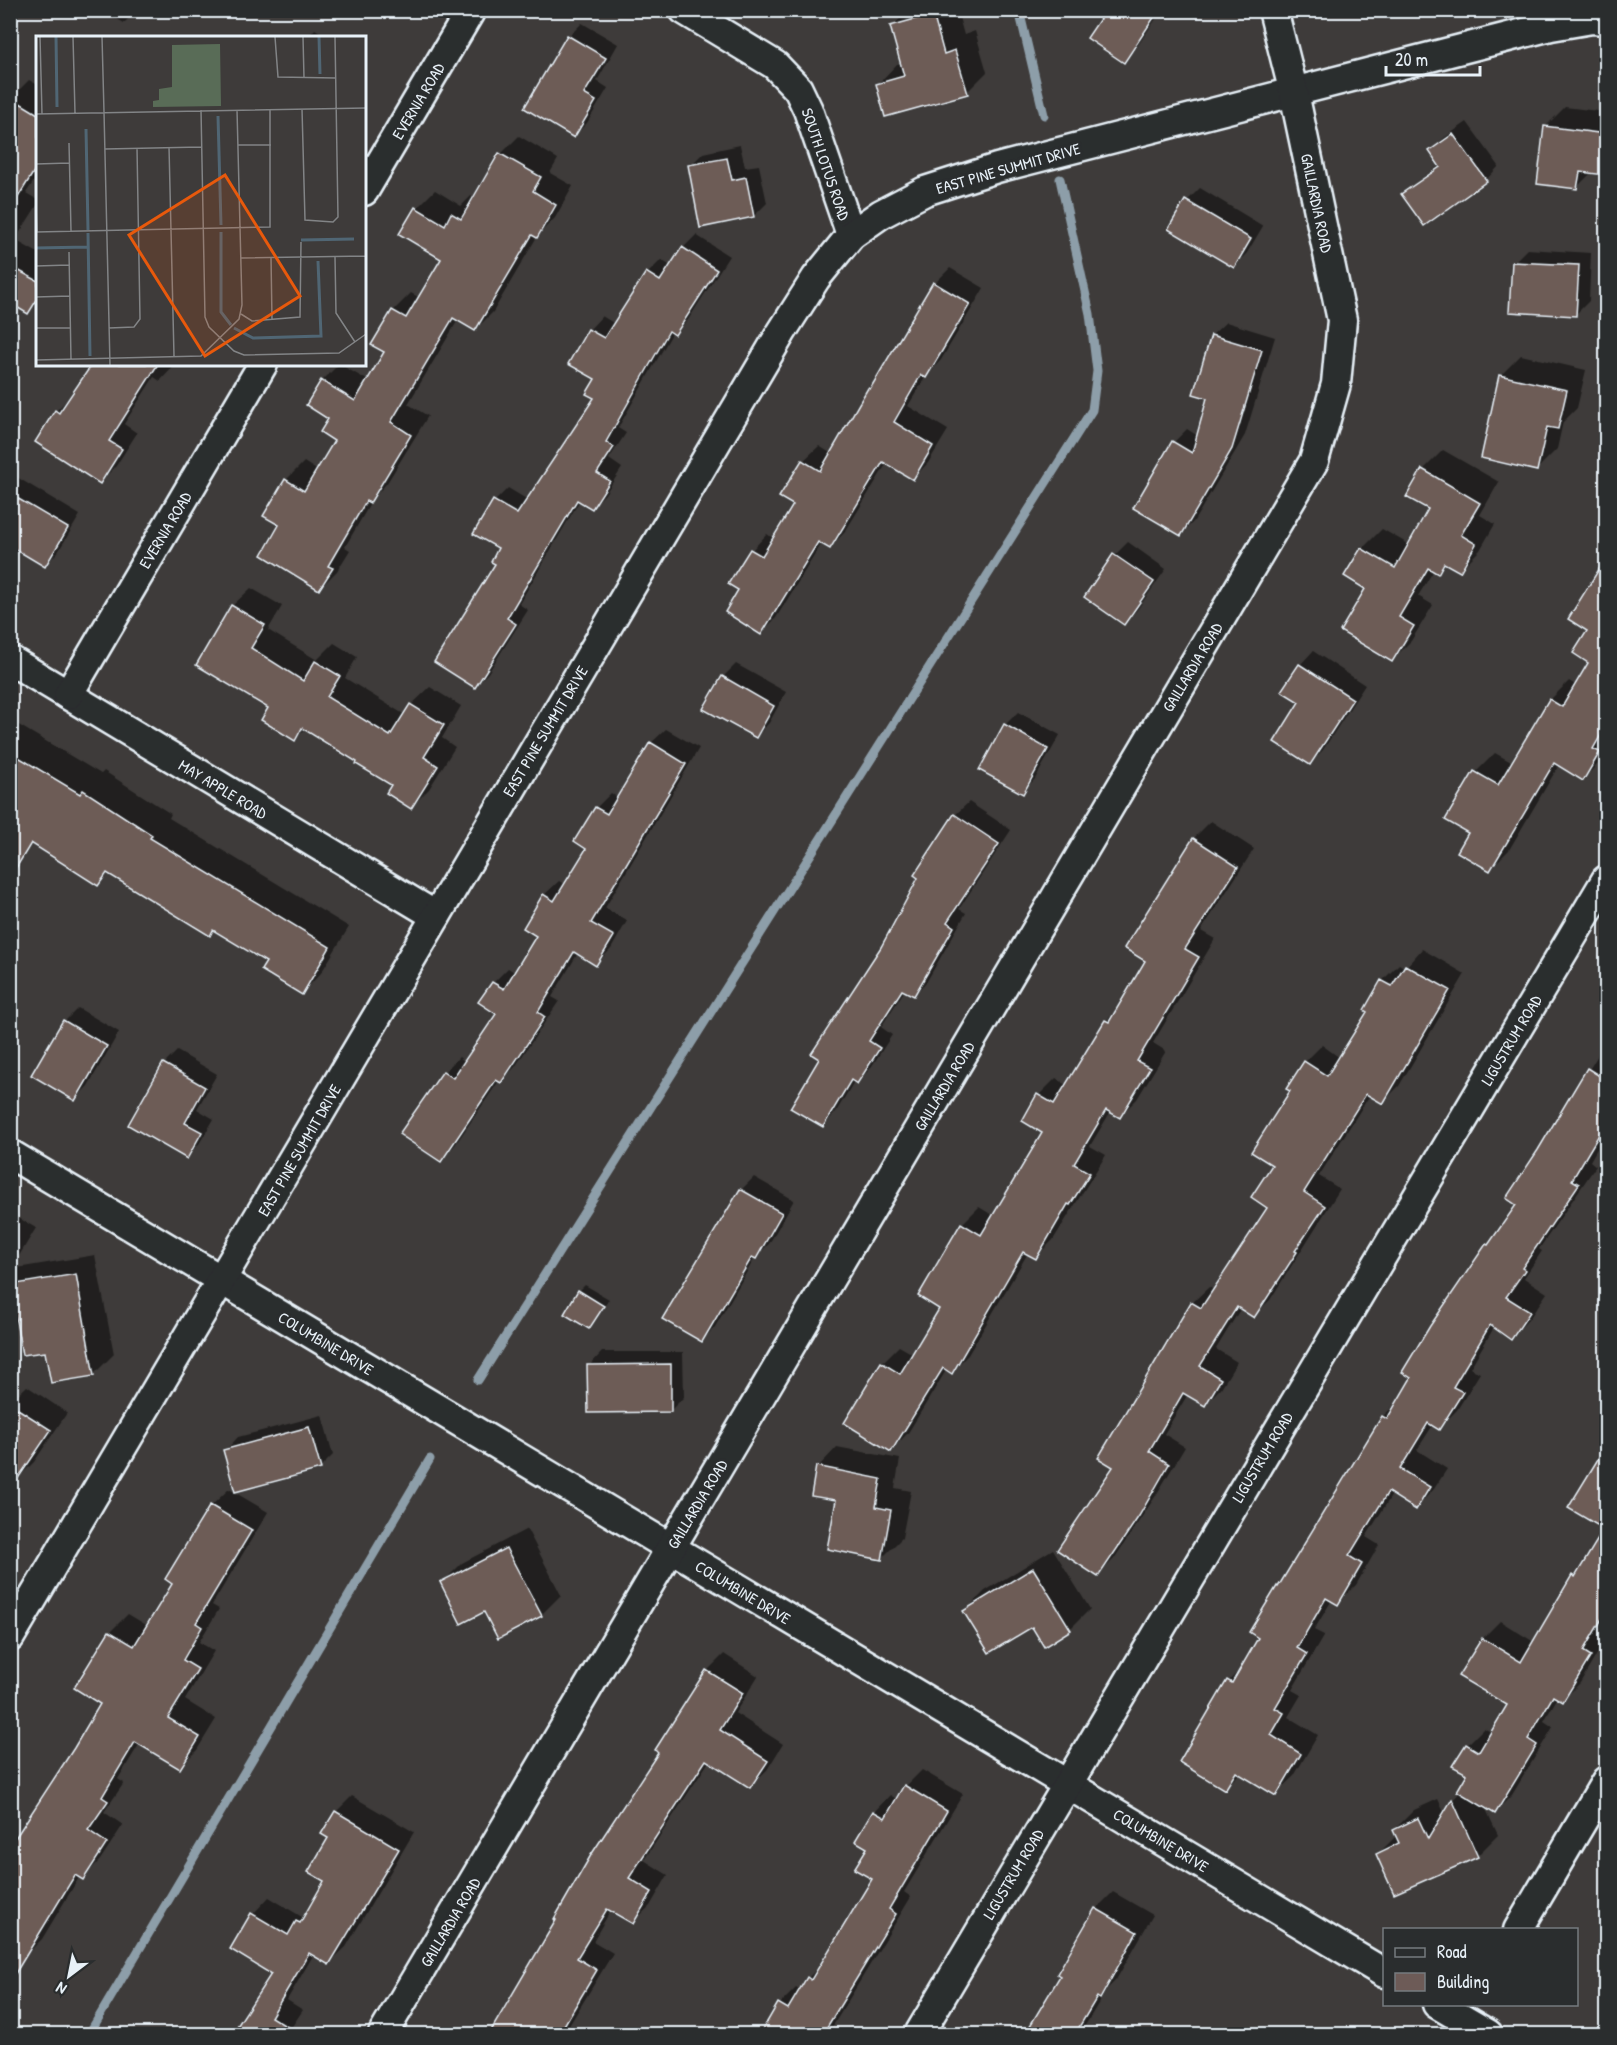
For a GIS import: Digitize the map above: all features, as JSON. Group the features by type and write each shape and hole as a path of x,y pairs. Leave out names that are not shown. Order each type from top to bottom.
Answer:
{"street":[{"name":"EVERNIA ROAD","path":"366,188 471,10"},
{"name":"SOUTH LOTUS ROAD","path":"684,10 775,65 798,89 808,110 851,235"},
{"name":"GAILLARDIA ROAD","path":"383,2034 1314,461 1336,384 1342,320 1294,93 1273,10"},
{"name":"EAST PINE SUMMIT DRIVE","path":"10,1637 781,333 816,278 851,235 881,214 925,191 987,171 1551,26 1592,19 1606,20"},
{"name":"EVERNIA ROAD","path":"68,695 261,366"},
{"name":"MAY APPLE ROAD","path":"10,660 436,916"},
{"name":"LIGUSTRUM ROAD","path":"919,2034 1606,880"},
{"name":"COLUMBINE DRIVE","path":"10,1154 1383,1972"},
{"path":"1519,1928 1606,1781"},
{"path":"1440,2006 1470,2024"}],"building":[{"path":"1106,10 1159,10 1124,63 1087,38"},
{"path":"933,14 944,54 955,50 968,94 885,117 876,84 904,76 890,26"},
{"path":"567,35 606,58 584,94 596,101 574,138 524,108"},
{"path":"10,97 36,113 36,168 10,210"},
{"path":"1544,126 1606,134 1606,175 1580,172 1577,189 1537,184"},
{"path":"1453,134 1487,181 1424,226 1401,194 1440,167 1429,151"},
{"path":"499,153 541,177 533,191 556,205 537,238 532,235 475,331 453,318 391,422 411,435 370,503 366,501 328,566 333,568 319,590 262,555 279,525 263,516 285,479 304,491 334,441 320,432 328,419 306,405 321,380 355,401 384,352 371,345 392,310 406,318 441,259 399,234 415,207 445,225 451,213 461,219"},
{"path":"727,158 732,180 746,177 754,217 700,228 688,165"},
{"path":"1185,200 1251,239 1234,268 1168,229"},
{"path":"682,247 717,270 675,335 669,331 606,442 614,447 597,473 610,481 592,509 577,500 507,618 516,624 475,688 434,662 495,564 491,562 498,548 473,534 493,500 517,514 594,398 586,394 595,379 568,364 588,329 604,338 646,272 660,281"},
{"path":"1512,262 1579,265 1576,316 1509,312"},
{"path":"10,266 36,280 36,301 28,314 10,303"},
{"path":"933,282 970,304 926,378 921,375 894,422 933,446 913,480 883,462 830,549 818,542 761,635 725,612 738,590 728,584 750,549 762,556 793,505 779,497 802,460 820,471"},
{"path":"1211,335 1262,350 1232,449 1181,536 1133,508 1172,441 1192,453 1207,398 1193,394"},
{"path":"91,366 157,366 109,441 122,449 100,484 35,442 55,410 59,413"},
{"path":"1499,375 1567,390 1558,429 1547,427 1537,471 1481,458"},
{"path":"1422,469 1480,503 1461,535 1476,544 1460,572 1444,563 1438,574 1428,568 1399,617 1414,626 1392,662 1340,631 1365,589 1344,576 1361,548 1395,568 1428,509 1406,497"},
{"path":"10,494 68,528 45,567 10,546"},
{"path":"1113,554 1154,582 1124,625 1084,597"},
{"path":"1606,558 1606,726 1593,749 1600,752 1583,781 1554,763 1490,871 1457,852 1468,833 1445,820 1474,771 1498,785 1549,699 1562,707 1588,663 1573,653 1587,631 1568,619"},
{"path":"231,605 265,625 251,648 303,681 315,661 340,676 327,697 390,736 410,704 444,725 424,757 438,766 411,809 386,793 391,785 302,728 295,741 261,720 268,708 196,665"},
{"path":"1299,664 1353,699 1310,765 1274,742 1299,702 1281,691"},
{"path":"722,676 774,706 756,738 703,709"},
{"path":"1004,724 1048,749 1023,794 979,770"},
{"path":"650,742 686,764 591,923 614,936 596,966 574,952 538,1012 545,1017 501,1083 496,1080 441,1162 399,1134 443,1071 453,1078 496,1014 478,1002 492,982 504,989 536,936 523,928 543,894 554,901 586,849 574,841 595,807 607,814"},
{"path":"10,752 80,794 83,790 152,835 150,838 330,947 302,995 261,970 266,962 213,930 210,936 107,873 98,886 31,843 10,878"},
{"path":"954,814 999,844 947,922 954,927 914,996 902,990 869,1041 880,1048 857,1084 851,1080 823,1127 790,1108 819,1059 811,1054 881,947 918,878 914,875"},
{"path":"1193,838 1238,867 1185,949 1199,957 1137,1061 1150,1068 1120,1118 1106,1110 1074,1164 1090,1173 1070,1205 1068,1204 1036,1259 1023,1252 952,1374 943,1368 891,1452 844,1423 881,1362 900,1374 939,1309 918,1296 961,1223 981,1235 1042,1133 1022,1121 1037,1094 1054,1104 1105,1020 1109,1022 1145,961 1124,948"},
{"path":"1405,965 1450,990 1383,1104 1366,1094 1304,1192 1325,1206 1254,1318 1237,1307 1200,1366 1221,1379 1205,1406 1183,1393 1149,1451 1169,1464 1139,1516 1098,1577 1057,1550 1113,1467 1098,1458 1191,1302 1201,1308 1267,1208 1251,1197 1272,1165 1251,1152 1290,1091 1286,1089 1304,1061 1327,1076 1367,1012 1364,1010 1381,980 1392,986"},
{"path":"63,1020 107,1046 75,1101 31,1075"},
{"path":"163,1063 205,1087 185,1123 202,1132 187,1159 128,1125"},
{"path":"1587,1068 1606,1080 1606,1123 1572,1180 1579,1184 1522,1268 1525,1270 1506,1297 1530,1312 1511,1340 1490,1325 1453,1387 1463,1392 1439,1430 1428,1423 1400,1469 1430,1487 1416,1510 1388,1492 1349,1556 1362,1564 1338,1605 1326,1598 1297,1648 1307,1654 1275,1708 1284,1713 1271,1735 1301,1754 1276,1796 1236,1772 1225,1790 1179,1762 1227,1680 1232,1683 1258,1638 1249,1632 1382,1416 1387,1419 1411,1378 1402,1372 1430,1326 1486,1244 1488,1245 1516,1205 1506,1198"},
{"path":"740,1189 782,1213 756,1259 752,1257 702,1342 662,1319"},
{"path":"76,1274 94,1376 51,1383 45,1352 22,1355 10,1285"},
{"path":"578,1290 604,1306 589,1329 564,1314"},
{"path":"671,1364 671,1412 588,1413 587,1365"},
{"path":"10,1404 51,1430 10,1490"},
{"path":"309,1427 321,1469 235,1492 223,1450"},
{"path":"1606,1446 1606,1612 1583,1651 1591,1656 1563,1702 1553,1696 1528,1739 1537,1745 1495,1814 1457,1791 1467,1774 1452,1766 1466,1744 1479,1752 1507,1705 1458,1676 1482,1638 1521,1662 1572,1575 1575,1577 1604,1529 1568,1508"},
{"path":"816,1466 881,1479 876,1507 891,1510 882,1560 827,1549 836,1500 811,1496"},
{"path":"210,1505 252,1530 196,1623 202,1627 183,1660 198,1669 168,1718 200,1737 180,1769 135,1742 102,1797 108,1801 88,1830 107,1843 83,1880 75,1875 10,1982 10,1846 100,1704 74,1688 109,1631 134,1646 172,1584 165,1579"},
{"path":"506,1548 542,1616 498,1639 484,1612 461,1624 440,1582"},
{"path":"1033,1568 1071,1630 1044,1647 1032,1627 989,1653 963,1611"},
{"path":"706,1670 743,1693 720,1730 768,1761 750,1788 706,1760 629,1878 652,1892 633,1924 607,1909 577,1958 597,1970 559,2034 489,2034 591,1855 658,1753 655,1750"},
{"path":"904,1785 947,1811 889,1909 896,1914 824,2032 829,2034 760,2034 778,2003 788,2009 807,1977 811,1980 872,1879 854,1869 867,1848 855,1841 873,1811 885,1818"},
{"path":"1452,1799 1478,1857 1394,1894 1376,1854 1399,1843 1393,1830 1418,1818 1428,1839"},
{"path":"335,1811 399,1849 329,1965 309,1953 271,2017 299,2034 232,2034 271,1974 230,1949 251,1913 288,1935 296,1921 300,1923 324,1881 308,1872 328,1838 321,1834"},
{"path":"1095,1908 1137,1932 1100,1999 1097,1997 1075,2034 1025,2034 1060,1976 1057,1974"}],"waterway":[{"path":"1019,10 1044,115"},
{"path":"478,1380 1092,410 1097,371 1090,314 1060,179"},
{"path":"89,2034 430,1459"}]}
